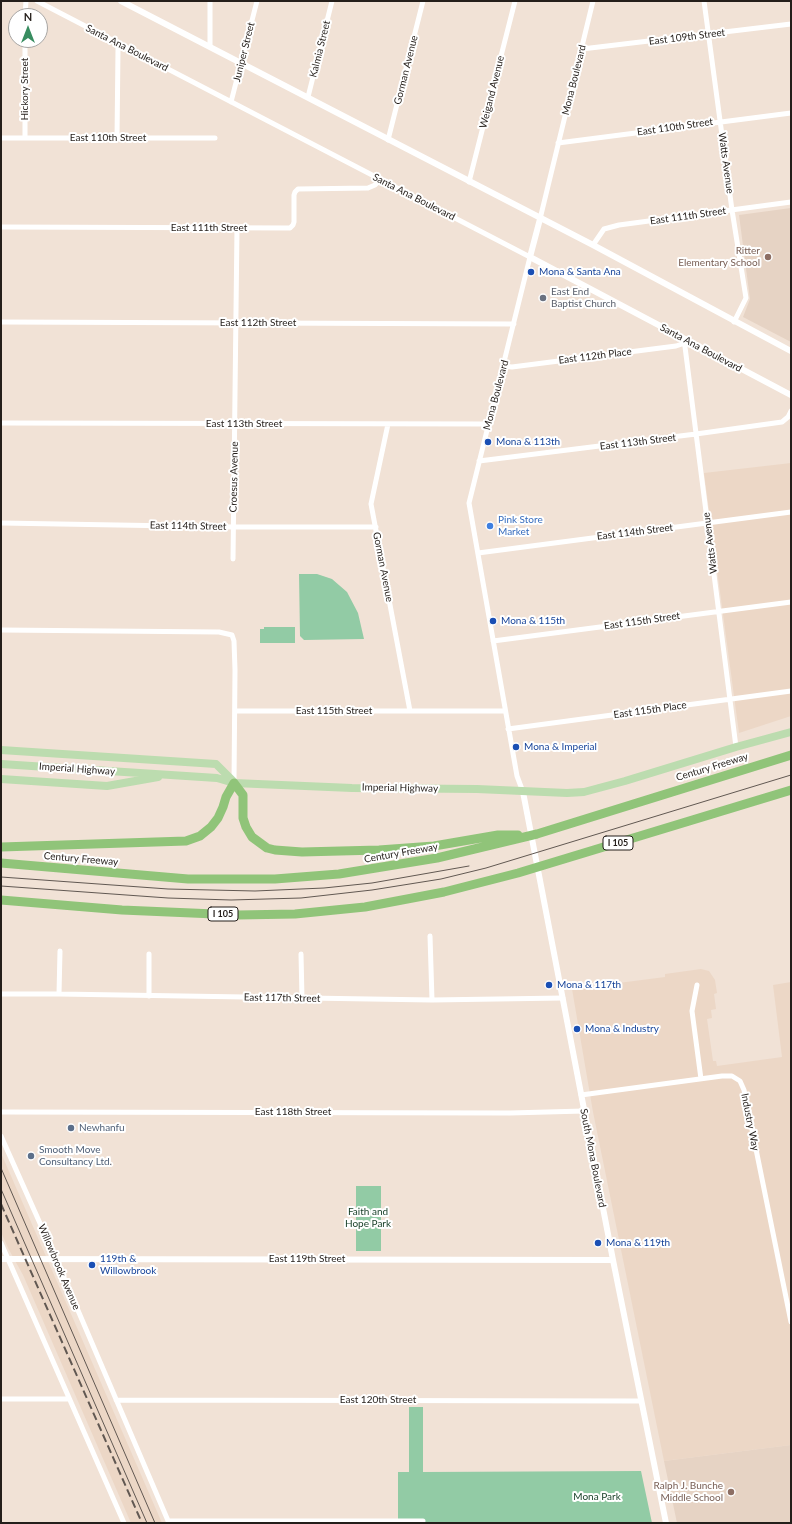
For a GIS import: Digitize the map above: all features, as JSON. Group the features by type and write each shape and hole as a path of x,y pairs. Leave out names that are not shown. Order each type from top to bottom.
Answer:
{"highway":[{"name":"Century Freeway","path":"1,863 188,879 238,880 309,878 339,874 437,858 538,834 791,755"},
{"path":"1,847 186,841 200,836 218,818 226,797 234,783 243,795 243,818 246,827 252,837 267,848 274,850 302,852 379,850 434,846 498,835 538,834"},
{"name":"I 105","path":"1,900 122,910 238,915 295,914 365,907 444,892 518,873 791,790"}],"main road":[{"name":"Imperial Highway","path":"1,764 217,778 234,783 352,788 477,789 550,793 584,792 791,732"},
{"path":"1,750 216,764 234,783"},
{"path":"1,779 107,786 173,775"}],"street":[{"name":"Santa Ana Boulevard","path":"37,1 530,257 791,395"},
{"path":"121,1 540,219 593,245 734,322 791,351"},
{"path":"210,1 210,46"},
{"name":"Juniper Street","path":"231,102 257,1"},
{"name":"Kalmia Street","path":"308,97 332,1"},
{"name":"Gorman Avenue","path":"388,140 423,1"},
{"name":"Weigand Avenue","path":"469,182 515,1"},
{"name":"Mona Boulevard","path":"523,792 516,776 469,503 594,1"},
{"name":"Watts Avenue","path":"704,1 732,210 746,298 734,322"},
{"name":"East 109th Street","path":"582,50 791,24"},
{"path":"117,138 119,44"},
{"name":"Hickory Street","path":"25,48 25,138"},
{"name":"East 110th Street","path":"558,143 791,112"},
{"name":"East 110th Street","path":"1,138 215,138"},
{"name":"East 111th Street","path":"1,227 290,228 293,225 294,192 298,189 368,188 375,185 380,179"},
{"name":"East 111th Street","path":"593,245 604,229 611,227 791,202"},
{"name":"Croesus Avenue","path":"233,559 237,228"},
{"name":"East 112th Street","path":"1,322 514,324"},
{"name":"Watts Avenue","path":"684,339 736,747"},
{"name":"East 112th Place","path":"503,366 512,367 676,346 682,344 684,339"},
{"name":"East 113th Street","path":"479,461 782,422 788,417 791,411"},
{"name":"East 113th Street","path":"1,423 488,424"},
{"name":"Gorman Avenue","path":"388,424 371,504 410,711"},
{"name":"East 114th Street","path":"478,553 791,512"},
{"name":"East 114th Street","path":"1,523 234,527 376,527"},
{"name":"East 115th Street","path":"493,641 791,602"},
{"path":"1,630 219,632 232,635 234,641 236,711 234,783"},
{"name":"East 115th Place","path":"508,729 791,691"},
{"name":"East 115th Street","path":"236,711 505,711"},
{"name":"South Mona Boulevard","path":"523,792 613,1260 666,1523"},
{"path":"430,936 432,1000"},
{"path":"59,994 60,951"},
{"path":"149,954 149,996"},
{"path":"301,954 302,998"},
{"path":"697,985 692,1011 701,1078"},
{"name":"East 117th Street","path":"1,994 432,1000 563,998"},
{"name":"Industry Way","path":"581,1095 728,1075 737,1078 742,1085 791,1322"},
{"name":"East 118th Street","path":"1,1112 510,1113 584,1111"},
{"name":"Willowbrook Avenue","path":"1,1136 56,1259 168,1522"},
{"path":"1,1243 124,1523"},
{"name":"East 119th Street","path":"1,1259 613,1260"},
{"path":"1,1399 69,1399"},
{"name":"East 120th Street","path":"116,1400 641,1400"},
{"path":"168,1522 423,1521"}],"shaded area":[{"name":"Ritter Elementary School","path":"791,208 791,342 743,317 750,299 739,215"},
{"path":"791,463 791,716 739,733 704,473"},
{"path":"701,969 709,971 715,980 717,993 714,994 716,1009 711,1010 712,1018 707,1019 713,1061 716,1061 717,1066 782,1057 773,985 791,982 791,1445 664,1461 593,1112 572,989 665,977 665,974"},
{"path":"1,1153 162,1523 131,1523 23,1275 1,1232"},
{"name":"Ralph J. Bunche Middle School","path":"791,1445 791,1523 677,1523 664,1461"}],"green space":[{"path":"299,574 317,574 332,579 347,592 358,613 364,639 304,640 300,636"},
{"path":"264,627 295,627 295,643 260,643 260,629 264,629"},
{"name":"Faith and Hope Park","path":"356,1186 381,1186 381,1251 356,1251"},
{"name":"Mona Park","path":"409,1407 423,1407 423,1472 641,1471 652,1523 424,1523 398,1520 398,1472 409,1472"}],"tram line":[{"path":"1,886 168,898 231,900 301,898 372,890 441,879 486,868 791,775"},
{"path":"1,877 168,889 255,891 324,888 372,883 469,866"},
{"path":"1,1168 155,1523"},
{"path":"1,1189 147,1523"}],"railway":[{"path":"1,1204 142,1523"}],"place":[{"name":"Ritter Elementary School","path":"768,257"},
{"name":"Mona & Santa Ana","path":"531,272"},
{"name":"East End Baptist Church","path":"543,298"},
{"name":"Mona & 113th","path":"488,442"},
{"name":"Pink Store Market","path":"490,526"},
{"name":"Mona & 115th","path":"493,621"},
{"name":"Mona & Imperial","path":"516,747"},
{"name":"Mona & 117th","path":"549,985"},
{"name":"Mona & Industry","path":"577,1029"},
{"name":"Newhanfu","path":"71,1128"},
{"name":"Smooth Move Consultancy Ltd.","path":"31,1156"},
{"name":"Mona & 119th","path":"598,1243"},
{"name":"119th & Willowbrook","path":"92,1265"},
{"name":"Ralph J. Bunche Middle School","path":"731,1492"}]}
